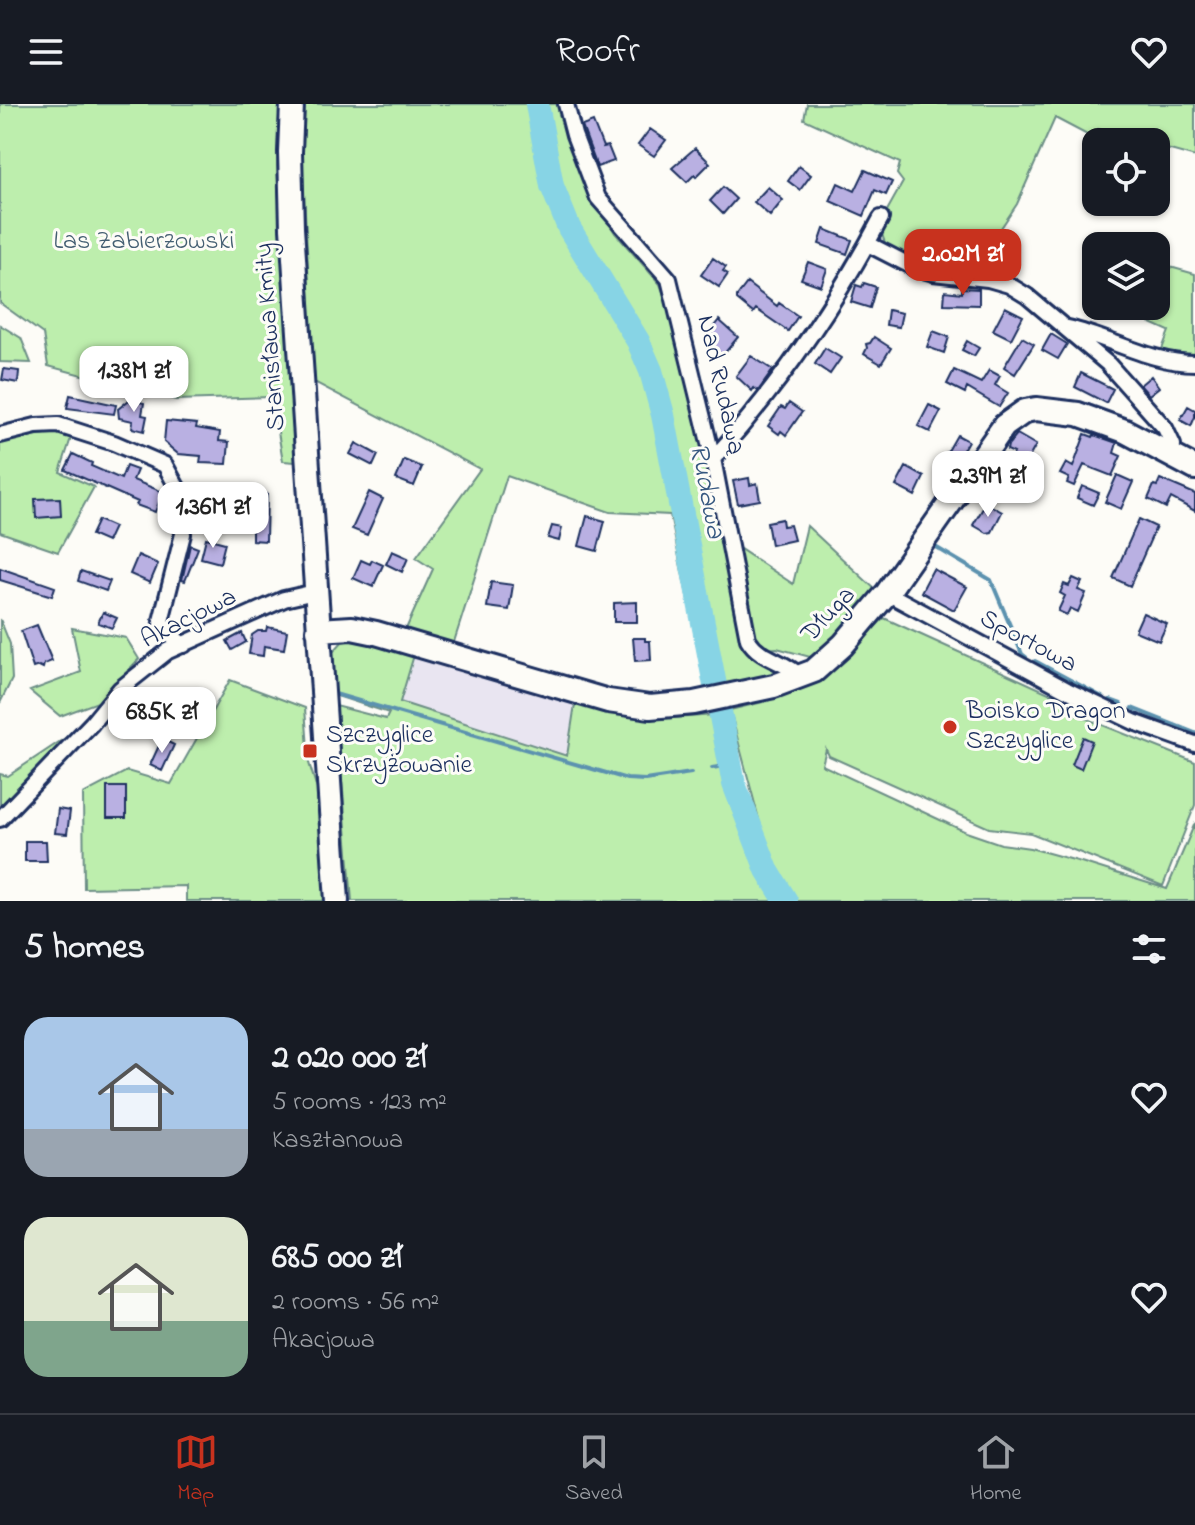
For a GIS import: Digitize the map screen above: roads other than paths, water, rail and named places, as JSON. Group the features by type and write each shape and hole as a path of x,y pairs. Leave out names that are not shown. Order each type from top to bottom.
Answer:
{"street":[{"name":"Stanisława Kmity","path":"292,104 292,216 337,901"},
{"name":"Nad Rudawą","path":"566,104 578,147 598,198 669,279 713,459 748,639 760,653 801,677"},
{"path":"713,459 810,341 881,218"},
{"path":"868,244 913,267 933,273 988,279 1009,285 1108,364 1165,428 1173,445 1172,455"},
{"path":"1064,326 1095,334 1160,359 1195,363"},
{"name":"Długa","path":"318,630 352,628 376,633 608,701 650,707 694,703 744,693 814,671 843,645 887,593 1004,426 1025,411 1036,409 1078,414 1125,431 1195,468"},
{"path":"0,435 36,426 58,425 114,443 165,465 178,489 183,534 161,621 168,634 184,645"},
{"name":"Akacjowa","path":"0,819 92,723 120,689 168,651 284,599 315,592"},
{"name":"Sportowa","path":"887,593 1067,690 1134,722 1195,744"}],"waterway":[{"name":"Rudawa","path":"537,104 552,186 569,228 638,341 651,371 663,415 734,784 767,870 786,901"},
{"path":"932,545 991,580 1022,654 1026,657"},
{"path":"1035,661 1102,697"},
{"path":"335,694 627,779 645,780 691,773"},
{"path":"1110,700 1121,704"},
{"path":"1132,708 1195,733"},
{"path":"712,768 730,765"}],"place":[{"name":"Boisko Dragon Szczyglice","path":"950,727"},
{"name":"Szczyglice Skrzyżowanie","path":"310,751"}],"park label":[{"name":"Las Zabierzowski","path":"144,242"}]}
